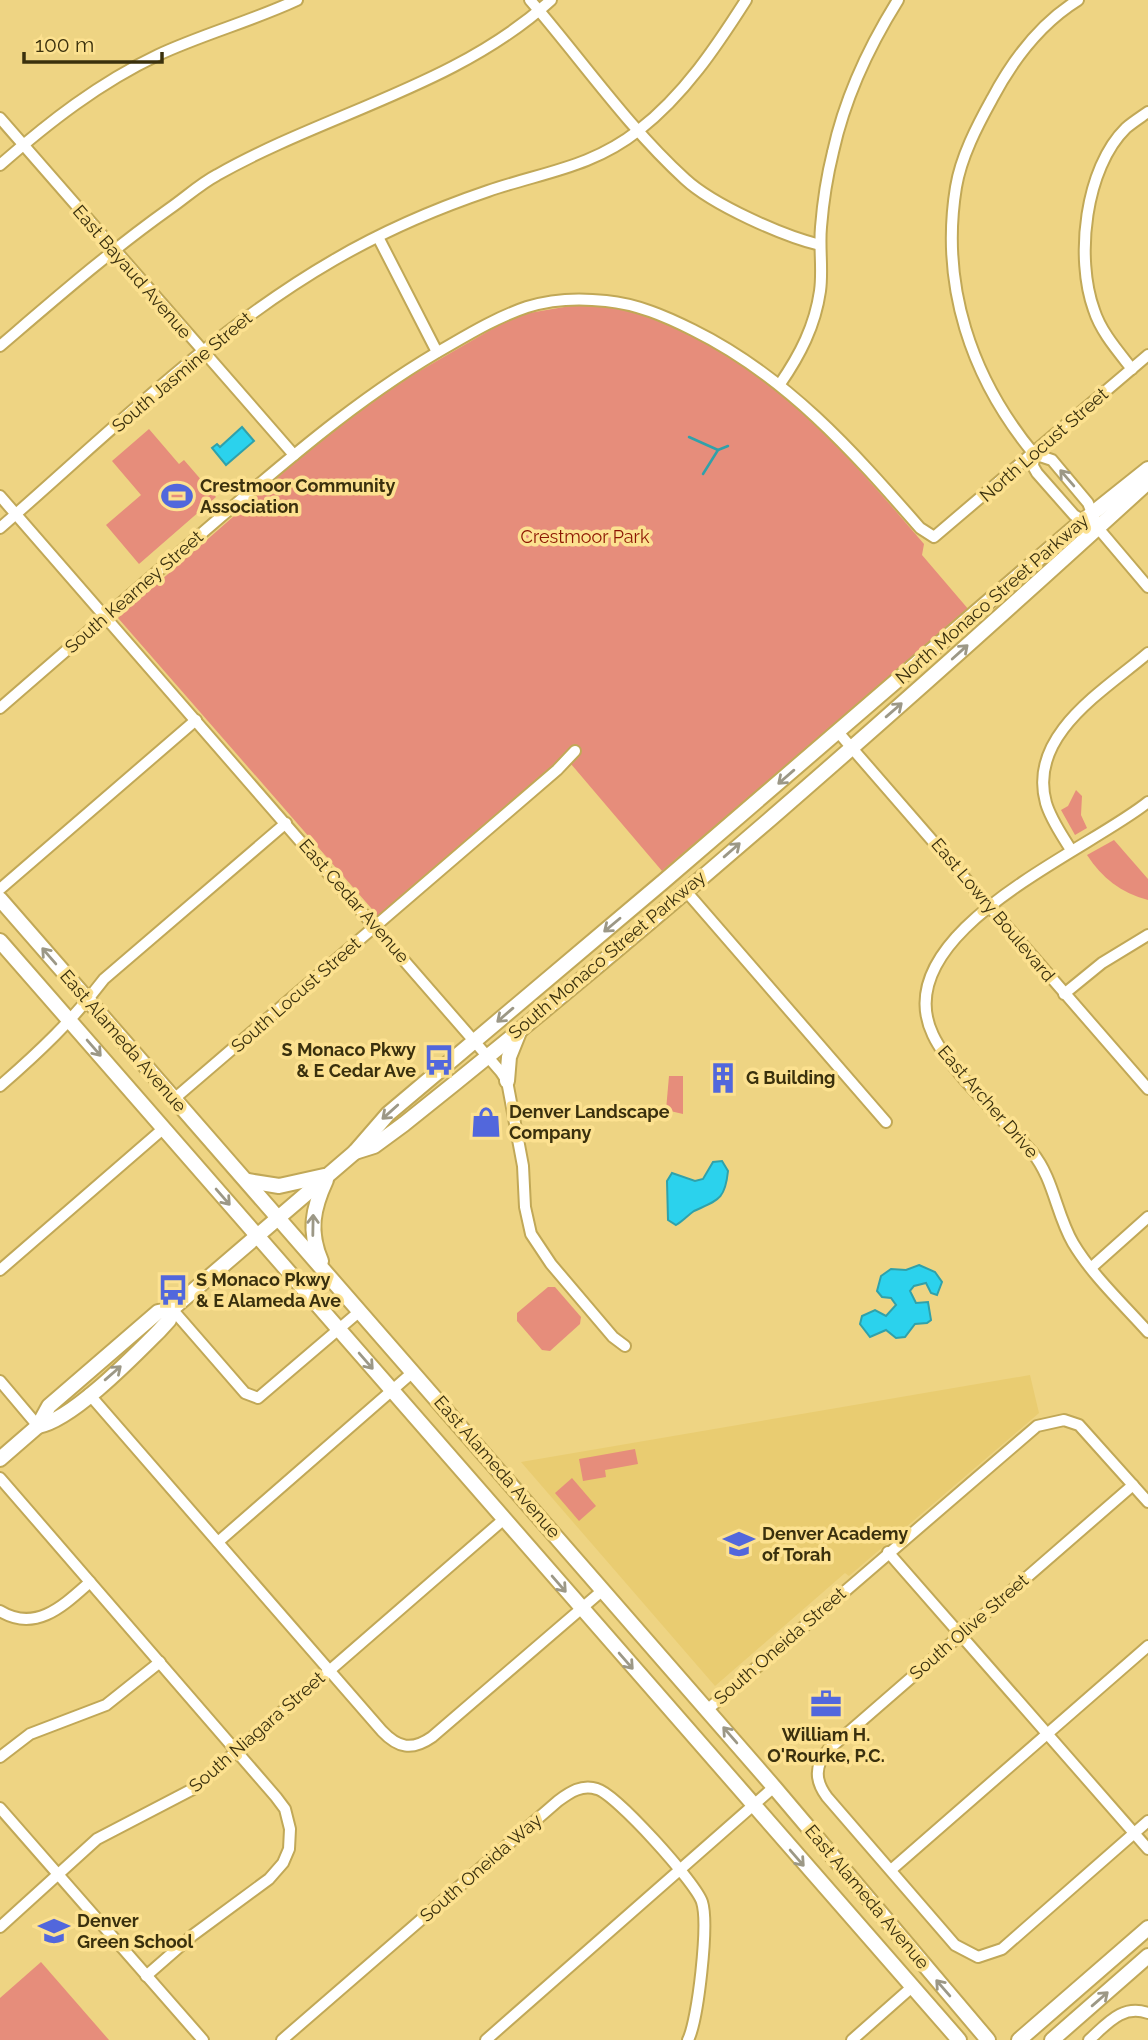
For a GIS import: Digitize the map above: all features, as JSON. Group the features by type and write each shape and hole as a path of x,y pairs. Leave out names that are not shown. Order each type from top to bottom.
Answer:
{"main road":[{"name":"North Monaco Street Parkway","path":"838,732 1087,517 1148,469"},
{"name":"North Monaco Street Parkway","path":"851,747 1148,482"},
{"name":"South Monaco Street Parkway","path":"172,1309 355,1152 388,1114 838,732"},
{"name":"South Monaco Street Parkway","path":"355,1152 374,1146 387,1138 627,940 851,747"},
{"path":"685,890 689,872 713,850 730,825"},
{"path":"627,940 640,917 662,898 667,890 664,881"},
{"name":"East Alameda Avenue","path":"0,900 774,1787 988,2040"},
{"name":"East Alameda Avenue","path":"0,941 752,1807 959,2040"},
{"path":"506,1081 509,1057 520,1028"},
{"path":"246,1180 282,1186 328,1175"},
{"path":"328,1175 316,1202 312,1225 314,1243 328,1274"},
{"path":"0,1459 38,1426 48,1406 158,1312 172,1309 169,1320 159,1331 89,1394 57,1421 38,1426"},
{"path":"1019,2040 1148,1928"},
{"path":"1052,2040 1148,1956"}],"street":[{"path":"0,165 64,112 110,81 156,56 297,0"},
{"path":"530,0 639,130 687,181 765,225 820,245"},
{"path":"0,346 112,250 216,176 304,132 436,76 480,51 551,0"},
{"name":"South Jasmine Street","path":"0,528 202,353 282,292 378,237 425,215 490,190 577,167 639,130 704,65 746,0"},
{"path":"780,384 804,345 815,313 820,291 820,245 832,153 846,100 877,33 898,0"},
{"path":"1079,0 1039,33 1005,74 976,128 956,185 952,268 962,323 988,388 1009,423 1034,454 1052,460 1087,517"},
{"path":"1132,369 1093,310 1085,261 1086,218 1095,180 1111,150 1126,129 1148,112"},
{"name":"East Bayaud Avenue","path":"0,118 293,455"},
{"path":"378,237 437,352"},
{"name":"South Kearney Street","path":"0,708 293,455 374,392 437,352 527,307 552,301 607,301 632,305 670,319 720,343 780,384 841,438 919,528 928,535 939,536"},
{"name":"North Locust Street","path":"939,536 1148,355"},
{"path":"1034,454 1035,470 1098,528 1148,587"},
{"name":"East Cedar Avenue","path":"0,496 488,1055 506,1081 523,1166 531,1234 541,1251 613,1337 625,1346"},
{"path":"1072,850 1046,802 1043,776 1049,751 1066,724 1148,653"},
{"path":"0,889 195,720"},
{"name":"East Lowry Boulevard","path":"838,732 1148,1089"},
{"name":"South Locust Street","path":"174,1100 557,770 575,751"},
{"name":"East Archer Drive","path":"1148,802 1028,876 990,907 956,938 935,963 926,993 928,1022 945,1054 1044,1168 1069,1236 1148,1332"},
{"path":"0,1086 56,1038 68,1018 88,1000 104,979 286,823"},
{"path":"685,890 886,1122"},
{"path":"1065,994 1102,963 1148,935"},
{"path":"0,1270 164,1128"},
{"path":"1092,1267 1148,1217"},
{"path":"172,1309 245,1393 258,1398 360,1311"},
{"path":"218,1542 413,1372"},
{"path":"0,1381 38,1426"},
{"path":"89,1394 387,1737 402,1746 413,1747 432,1738 603,1590"},
{"name":"South Oneida Street","path":"707,1710 1025,1434 1047,1423 1063,1420 1079,1425 1133,1485"},
{"path":"0,1478 285,1809 290,1829 286,1857 269,1879 193,1935 146,1976"},
{"path":"1133,1485 1148,1502"},
{"name":"South Olive Street","path":"891,1870 827,1797 817,1777 818,1764 828,1750 1133,1485"},
{"name":"South Niagara Street","path":"0,1927 103,1836 184,1795 503,1520"},
{"path":"888,1552 1148,1849"},
{"path":"0,1611 20,1618 45,1616 60,1608 90,1582"},
{"path":"1148,1646 891,1870 955,1945 968,1955 978,1957 1002,1949 1148,1821"},
{"path":"0,1757 30,1734 106,1705 160,1662"},
{"name":"South Oneida Way","path":"282,2040 558,1801 576,1789 594,1787 616,1799 699,1895 704,1913 696,2015 688,2040"},
{"path":"486,2040 774,1787"},
{"path":"0,1808 203,2040"},
{"path":"852,2040 912,1987"},
{"path":"1089,2040 1123,2012 1146,2013"}],"shaded area":[{"name":"Denver Academy of Torah","path":"1030,1375 1039,1413 849,1576 845,1573 715,1686 521,1462"}],"green space":[{"name":"Crestmoor Park","path":"576,305 630,312 680,329 728,354 772,387 814,424 890,504 924,544 922,555 969,610 662,871 571,764 385,924 118,618 309,450 390,388 504,322 529,313"},
{"name":"Crestmoor Community Association","path":"149,429 179,464 184,460 216,497 139,564 106,525 141,495 112,461"},
{"path":"1076,790 1082,796 1081,815 1087,828 1075,835 1061,810 1068,806"},
{"path":"1114,840 1148,879 1148,900 1113,884 1087,855"},
{"path":"669,1076 683,1076 683,1114 666,1110"},
{"path":"548,1287 555,1287 581,1317 580,1324 550,1351 542,1350 517,1321 517,1313"},
{"path":"635,1449 638,1464 605,1470 606,1477 583,1481 579,1459"},
{"path":"572,1478 596,1506 579,1521 555,1493"},
{"path":"41,1962 109,2040 0,2040 0,1998"}],"water":[{"name":"Crestmoor Community Association","path":"242,427 254,441 226,465 212,448 217,444 220,447"},
{"path":"722,1161 728,1171 725,1188 719,1198 694,1211 676,1225 668,1220 667,1181 672,1173 695,1181 703,1179 713,1162"},
{"path":"919,1265 935,1272 942,1282 937,1295 931,1293 926,1283 914,1286 910,1291 916,1303 928,1302 931,1320 915,1324 905,1337 896,1338 886,1330 870,1337 860,1324 862,1316 875,1310 886,1316 896,1305 891,1298 882,1297 877,1291 881,1276 891,1269 906,1270"}],"waterway":[{"path":"689,437 718,450"},
{"path":"703,474 718,450 728,446"}],"place":[{"name":"Crestmoor Community Association","path":"177,496"},
{"name":"S Monaco Pkwy & E Cedar Ave","path":"439,1060"},
{"name":"G Building","path":"723,1078"},
{"name":"Denver Landscape Company","path":"486,1122"},
{"name":"S Monaco Pkwy & E Alameda Ave","path":"173,1290"},
{"name":"Denver Academy of Torah","path":"739,1544"},
{"name":"William H. O'Rourke, P.C.","path":"826,1704"},
{"name":"Denver Green School","path":"54,1931"}]}
